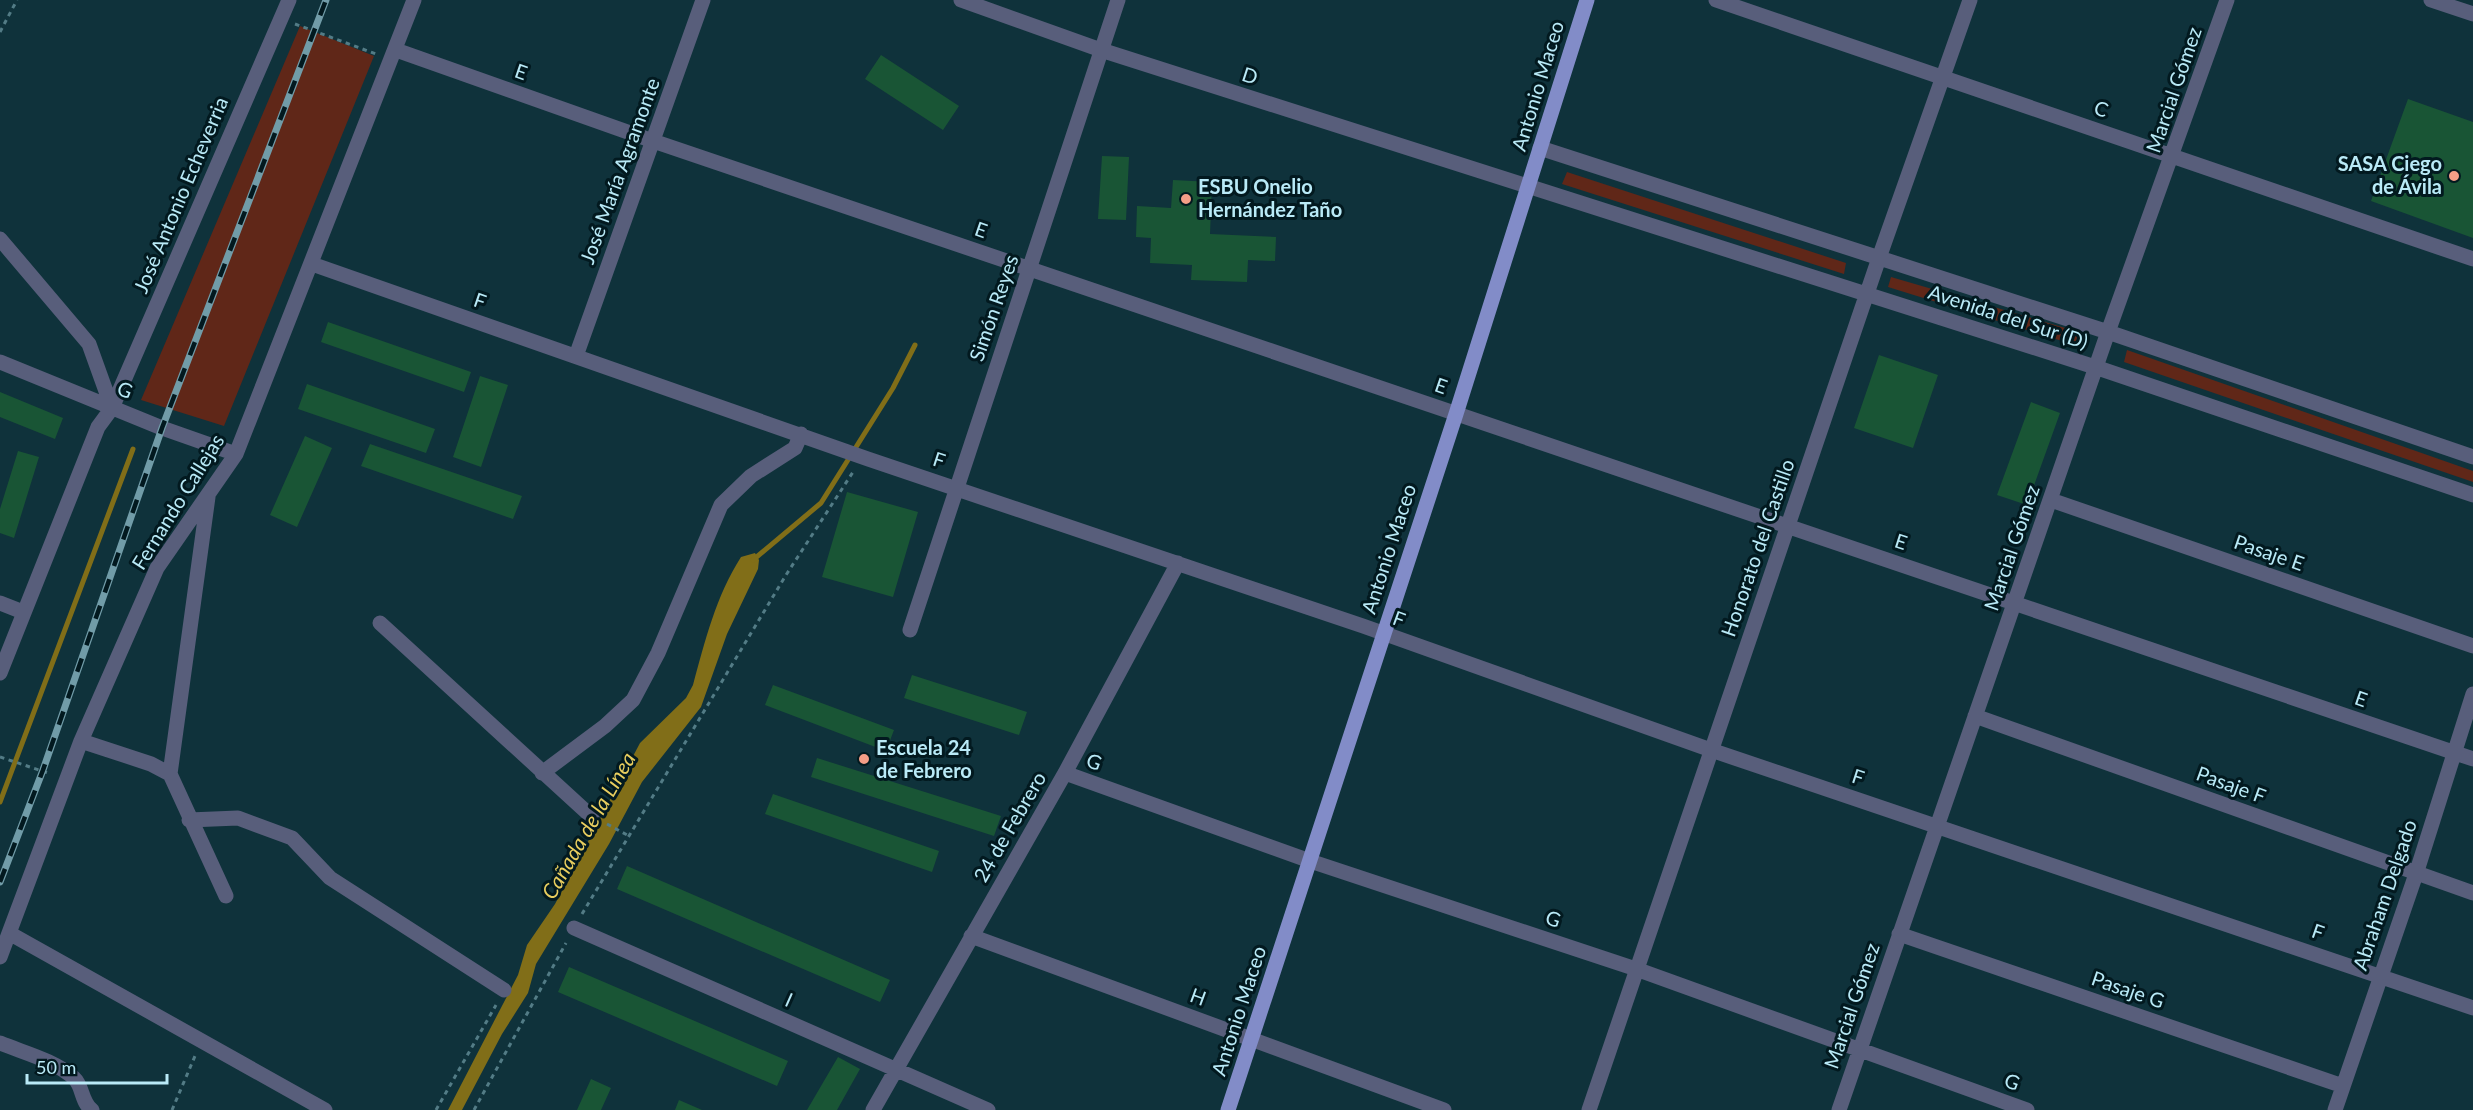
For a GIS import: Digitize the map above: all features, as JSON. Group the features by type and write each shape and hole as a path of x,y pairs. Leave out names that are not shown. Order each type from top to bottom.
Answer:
{"main road":[{"name":"Antonio Maceo","path":"1228,1110 1456,414 1587,0"}],"street":[{"name":"José Antonio Echeverria","path":"0,673 98,427 112,408 289,0"},
{"name":"Fernando Callejas","path":"0,957 81,741 157,568 236,454 414,0"},
{"name":"José María Agramonte","path":"576,357 703,0"},
{"name":"D","path":"961,0 1101,50 1528,186"},
{"name":"Simón Reyes","path":"910,630 1118,0"},
{"name":"C","path":"1716,0 2473,259"},
{"name":"Honorato del Castillo","path":"1589,1110 1879,258 1970,0"},
{"name":"Marcial Gómez","path":"1839,1110 1936,825 2098,368 2108,332 2228,0"},
{"path":"2431,0 2473,14"},
{"name":"E","path":"394,55 2015,602 2473,759"},
{"name":"Avenida del Sur (D)","path":"1540,147 2108,332 2473,457"},
{"name":"Avenida del Sur (D)","path":"1528,186 2098,368 2473,495"},
{"path":"0,239 89,345 112,408"},
{"name":"F","path":"312,264 1711,750 2473,1008"},
{"name":"G","path":"0,362 112,408 236,454"},
{"path":"542,773 605,726 633,700 658,652 722,504 751,476 795,448 801,434"},
{"path":"209,491 170,774 189,820 226,896"},
{"name":"Pasaje E","path":"2051,500 2473,646"},
{"name":"24 de Febrero","path":"873,1110 898,1071 971,936 1065,774 1178,563"},
{"path":"0,603 23,612"},
{"path":"380,623 592,817"},
{"name":"Abraham Delgado","path":"2335,1110 2456,753 2473,694"},
{"name":"Pasaje F","path":"1975,716 2473,893"},
{"path":"81,741 151,764 170,774"},
{"name":"G","path":"1065,774 1310,861 1636,969 2027,1110"},
{"path":"189,820 238,818 292,838 330,878 504,990"},
{"name":"I","path":"573,928 988,1110"},
{"path":"9,933 325,1110"},
{"name":"Pasaje G","path":"1899,934 2343,1086"},
{"name":"H","path":"971,936 1444,1110"},
{"path":"0,1043 57,1066 76,1079 86,1106 92,1110"}],"path":[{"path":"0,32 17,0"},
{"path":"280,19 394,55"},
{"path":"474,1110 573,928 786,575 849,476 868,459"},
{"path":"0,757 67,779"},
{"path":"592,817 629,836"},
{"path":"436,1110 504,990"},
{"path":"172,1110 201,1042"}],"shaded area":[{"path":"300,26 374,56 224,426 141,400"},
{"path":"1567,172 1846,263 1844,274 1562,184"},
{"path":"1891,277 2079,332 2075,345 1888,287"},
{"path":"2127,350 2473,471 2473,482 2124,362"},
{"path":"755,553 759,560 758,569 727,634 701,707 642,782 609,844 536,964 528,993 502,1034 462,1110 448,1110 518,975 527,945 555,904 640,743 686,698 693,685 712,619 732,572 741,557"}],"building":[{"path":"881,55 959,106 943,130 865,79"},
{"path":"2408,99 2473,122 2473,238 2371,201"},
{"path":"1102,156 1129,157 1126,220 1098,219"},
{"path":"1173,180 1212,182 1210,234 1276,237 1275,261 1248,260 1247,282 1191,280 1192,265 1150,263 1151,238 1136,237 1137,206 1171,208"},
{"path":"328,322 471,372 464,392 321,342"},
{"path":"1879,355 1938,375 1913,448 1854,428"},
{"path":"480,376 508,385 481,467 453,457"},
{"path":"307,384 435,429 426,453 298,409"},
{"path":"0,392 63,418 55,439 0,417"},
{"path":"2031,402 2060,413 2027,505 1997,495"},
{"path":"305,436 332,448 297,527 270,515"},
{"path":"370,444 522,496 513,519 361,466"},
{"path":"18,451 39,457 14,538 0,533 0,509"},
{"path":"847,492 918,512 893,597 822,577"},
{"path":"912,675 1027,712 1019,735 904,698"},
{"path":"773,685 894,730 886,751 765,705"},
{"path":"817,758 1001,816 994,836 811,777"},
{"path":"773,794 939,851 932,872 765,814"},
{"path":"627,866 890,980 880,1002 617,889"},
{"path":"569,967 788,1061 777,1086 558,992"},
{"path":"838,1057 860,1069 837,1110 807,1110"},
{"path":"591,1079 611,1088 601,1110 577,1110"},
{"path":"679,1100 702,1110 675,1110"}],"waterway":[{"path":"753,560 821,503 893,388 915,345"},
{"path":"0,802 133,449"}],"railway":[{"path":"0,882 43,770 162,428 326,0"}],"place":[{"name":"SASA Ciego de Ávila","path":"2454,176"},
{"name":"ESBU Onelio Hernández Taño","path":"1186,199"},
{"name":"Escuela 24 de Febrero","path":"864,759"}],"water label":[{"name":"Cañada de la Línea","path":"589,826"}]}
